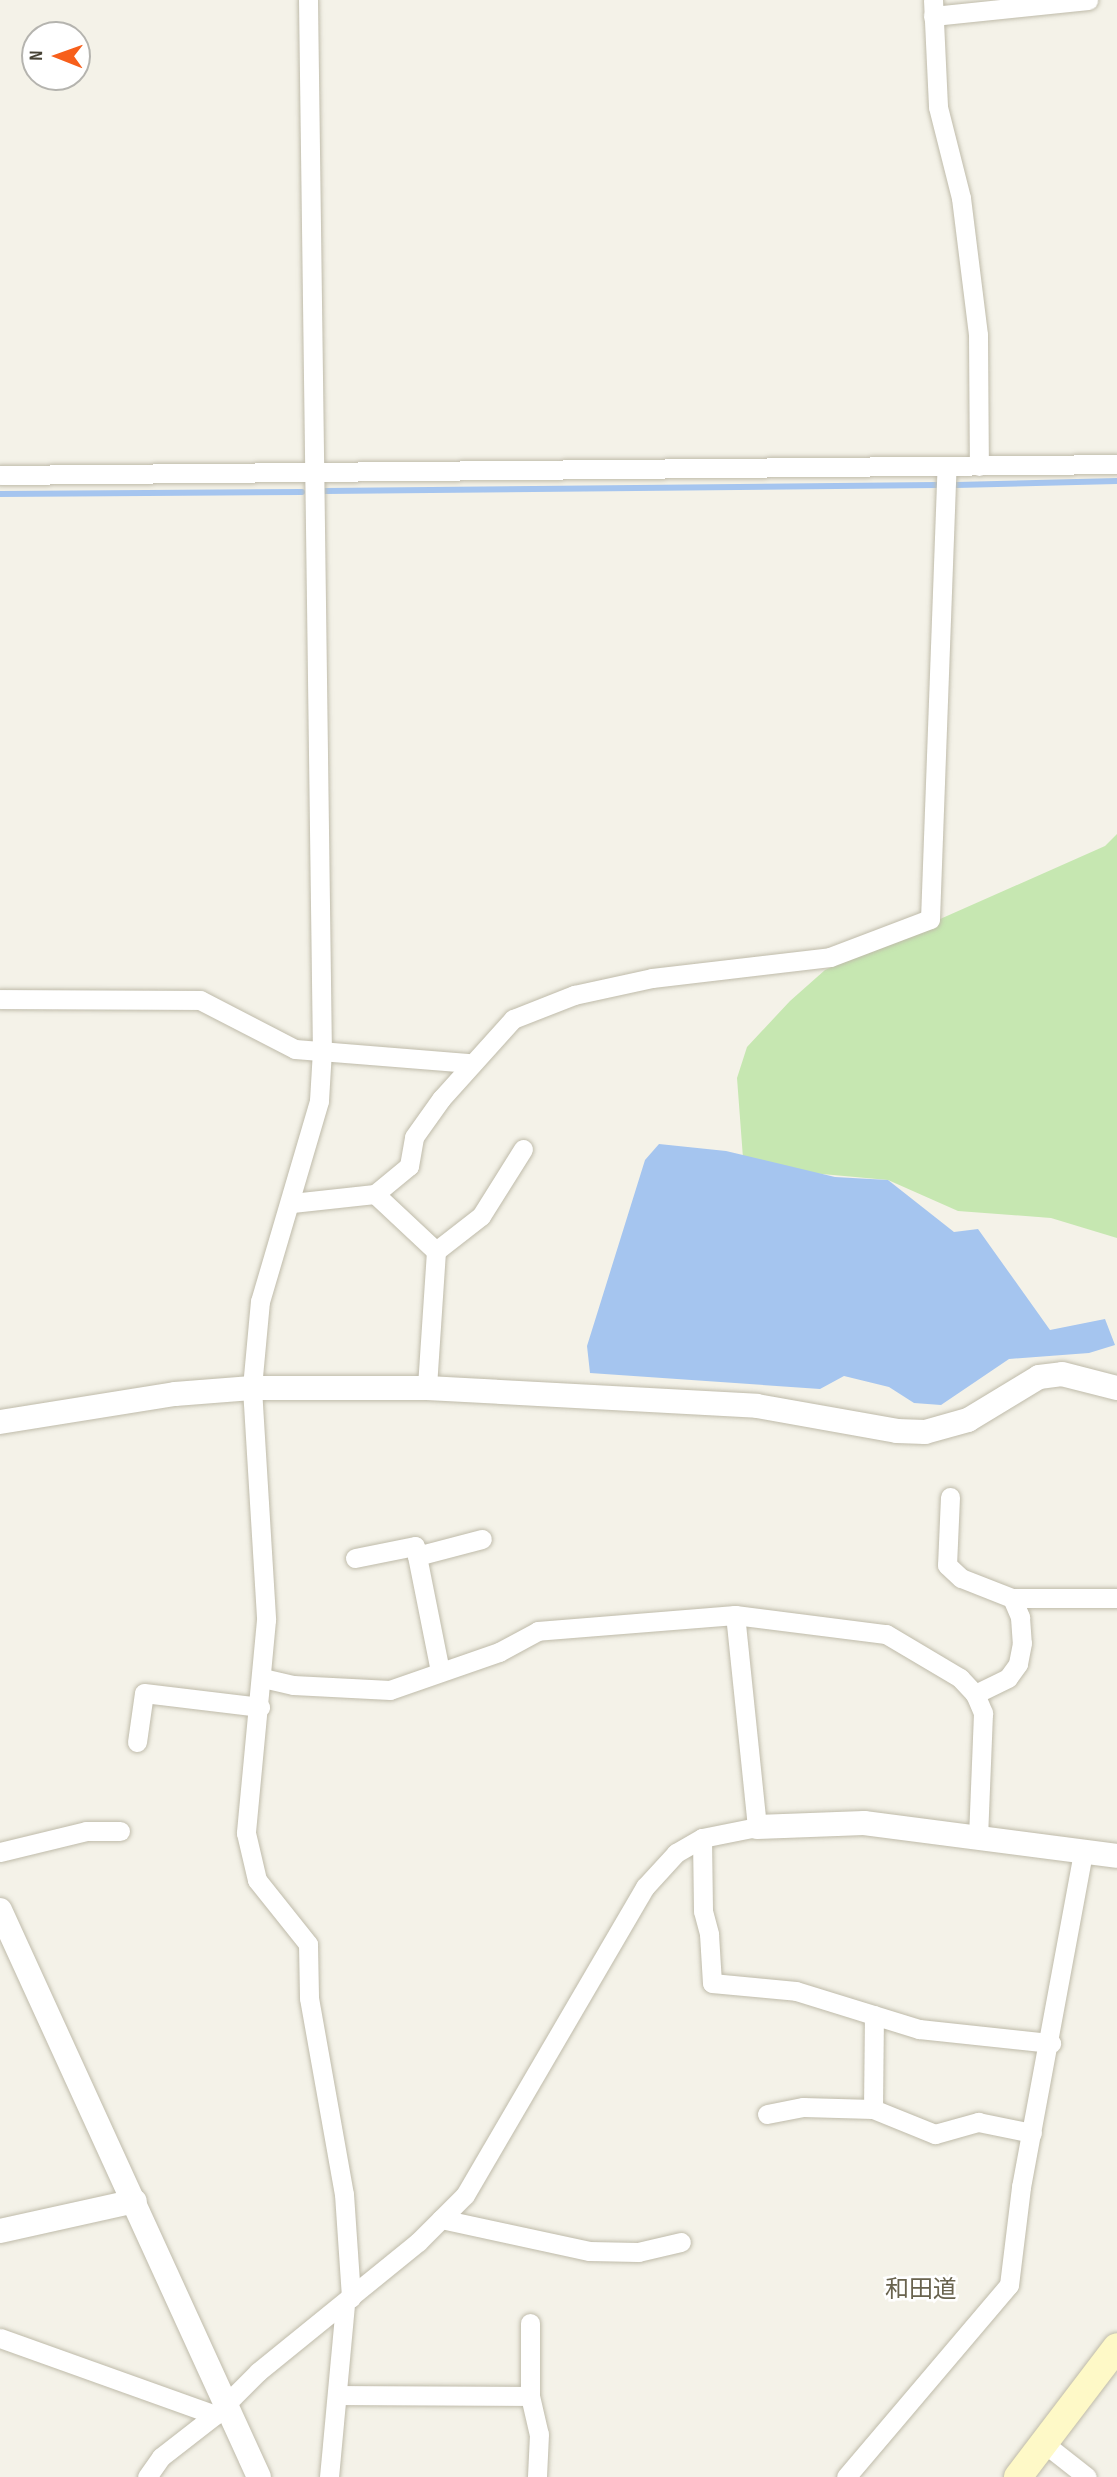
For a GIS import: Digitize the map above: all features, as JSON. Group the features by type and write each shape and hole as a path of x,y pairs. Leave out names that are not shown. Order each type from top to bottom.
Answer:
{"main road":[{"path":"1018,2477 1117,2347"}],"street":[{"path":"308,0 322,1050 319,1101 292,1203 260,1301 251,1388 265,1607 263,1678 246,1833 257,1880 308,1944 309,1998 344,2194 348,2300 328,2477"},
{"path":"979,466 978,335 961,198 938,107 933,8 1088,0"},
{"path":"0,475 1117,464"},
{"path":"292,1203 374,1194 409,1166 414,1137 470,1063 513,1019 574,995 652,978 830,957 930,919 947,466"},
{"path":"0,999 200,1000 295,1049 470,1063"},
{"path":"427,1388 436,1251 481,1216 523,1149"},
{"path":"374,1194 436,1251"},
{"path":"0,1422 175,1394 251,1388 427,1388 757,1406 897,1431 925,1432 968,1420 1039,1377 1062,1374 1117,1388"},
{"path":"950,1497 947,1566 961,1578 1012,1598 1117,1598"},
{"path":"417,1556 482,1539"},
{"path":"355,1558 415,1546 440,1671"},
{"path":"975,1694 1009,1678 1018,1664 1022,1643 1012,1598"},
{"path":"263,1678 293,1685 390,1690 499,1652 538,1631 735,1615 886,1634 960,1678 975,1694 983,1713 978,1838"},
{"path":"735,1615 757,1827"},
{"path":"137,1742 144,1693 260,1707"},
{"path":"147,2477 161,2458 348,2300 466,2195 645,1886 676,1853 702,1838 757,1827 864,1823 1117,1856"},
{"path":"0,1852 86,1831 120,1831"},
{"path":"702,1838 703,1911 709,1934 712,1983 796,1991 919,2029 1051,2043"},
{"path":"846,2477 1009,2285 1032,2133 1051,2043 1083,1852"},
{"path":"0,1910 135,2200 220,2409 259,2477"},
{"path":"873,2109 874,2015"},
{"path":"767,2114 803,2107 873,2109 935,2134 978,2122 1032,2133"},
{"path":"0,2231 135,2200"},
{"path":"441,2219 589,2251 638,2252 681,2242"},
{"path":"530,2323 530,2396 539,2434 537,2477"},
{"path":"0,2338 220,2409"},
{"path":"337,2395 530,2396"},
{"path":"1045,2445 1087,2477"}],"green space":[{"path":"1117,834 1117,1238 1051,1218 958,1211 888,1180 811,1173 743,1158 737,1078 747,1047 790,1001 825,970 1105,846"}],"water":[{"path":"659,1144 726,1151 835,1177 888,1180 954,1232 978,1229 1050,1330 1105,1319 1115,1345 1089,1353 1009,1359 941,1405 914,1403 889,1387 844,1376 820,1389 590,1373 587,1346 645,1160"}],"waterway":[{"path":"956,485 1117,481"},
{"path":"325,491 936,485"},
{"path":"0,494 302,492"}],"district":[{"name":"和田道","path":"921,2290"}]}
